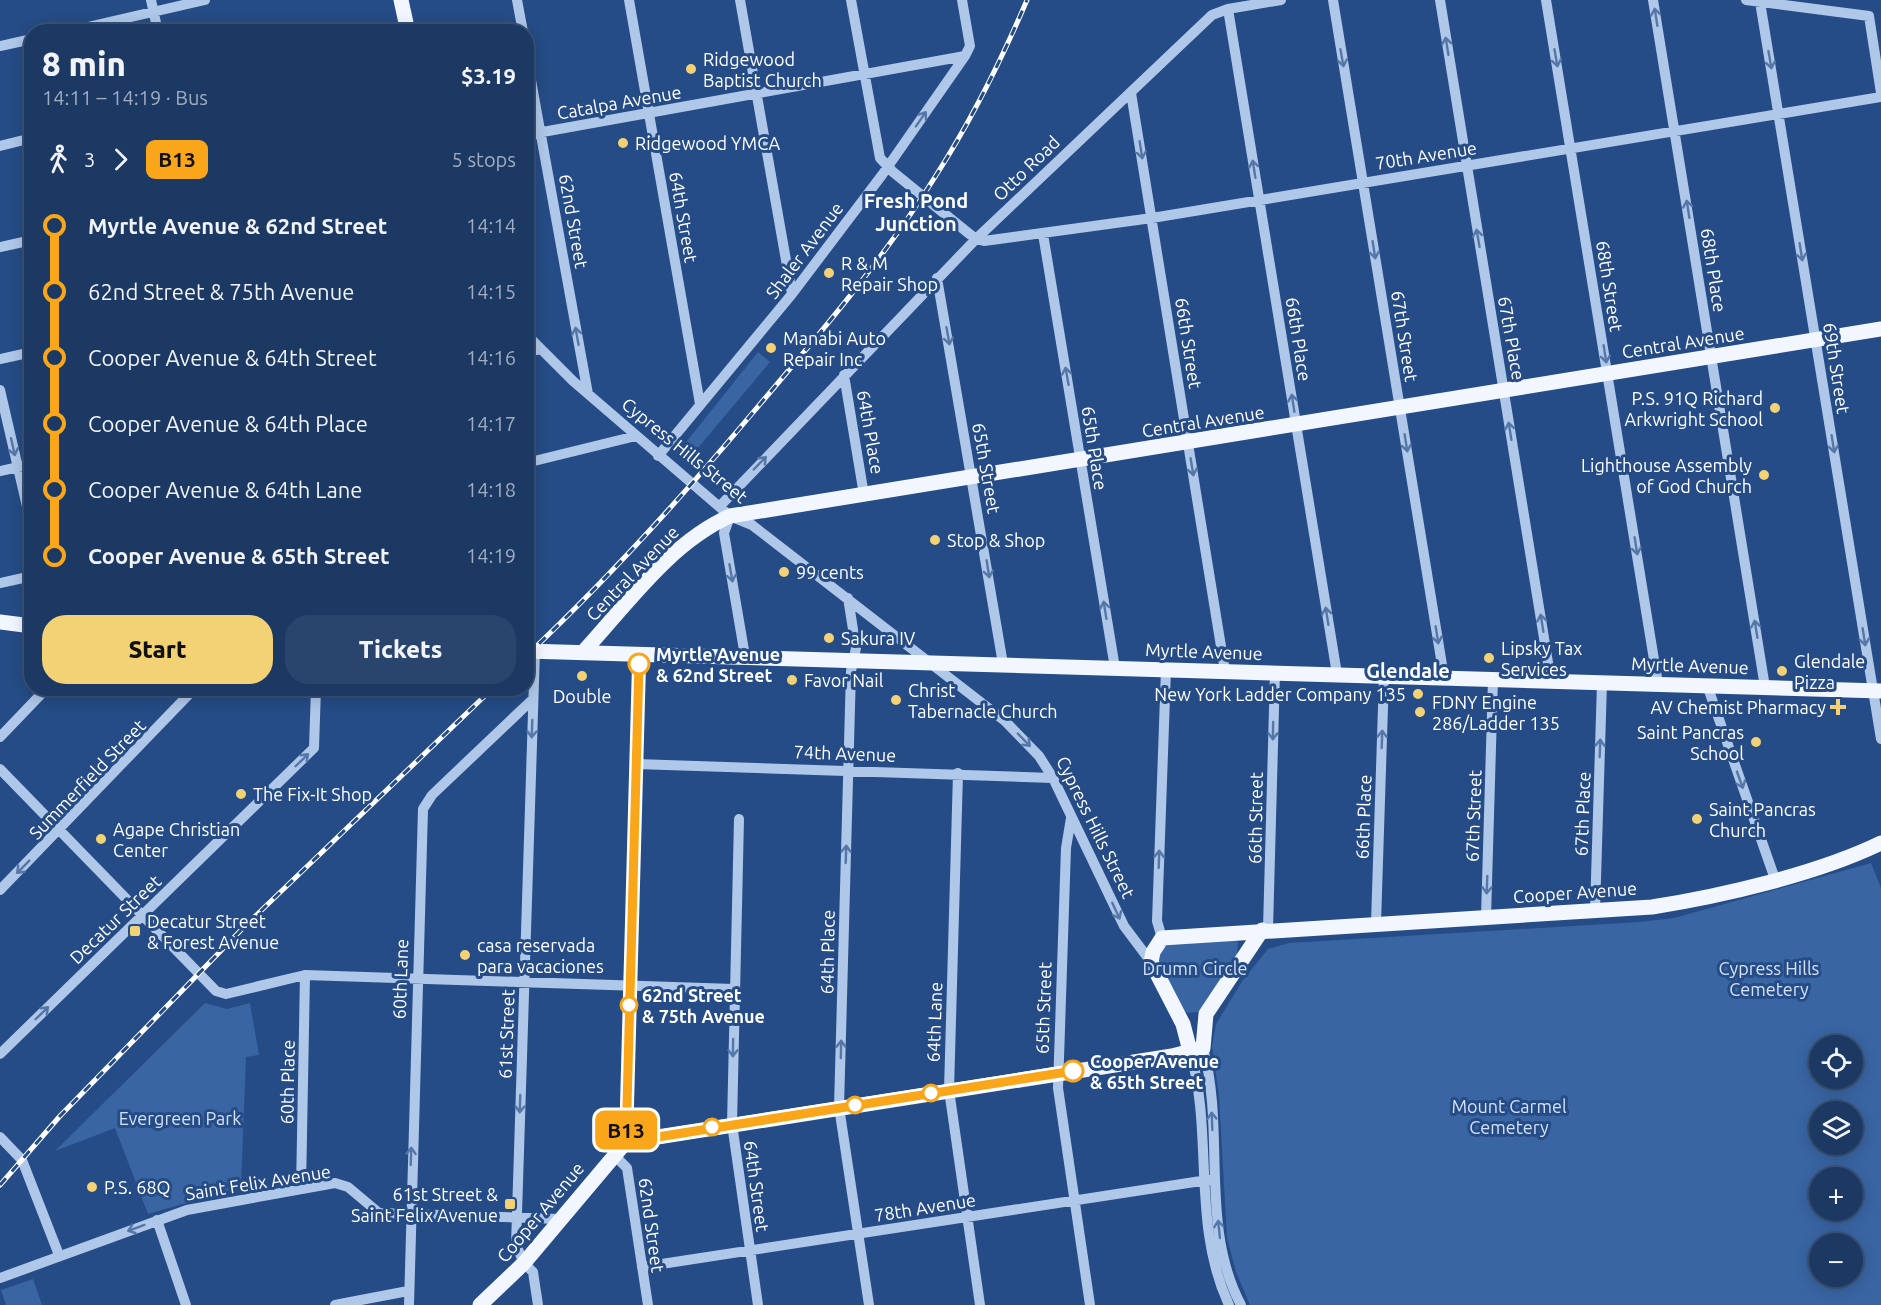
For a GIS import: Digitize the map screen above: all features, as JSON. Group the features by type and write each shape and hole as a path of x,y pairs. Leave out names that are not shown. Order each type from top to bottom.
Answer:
{"main road":[{"path":"401,0 406,24"},
{"name":"Central Avenue","path":"584,651 682,544 711,525 725,511 864,495 973,478 1881,329"},
{"path":"0,622 24,625"},
{"name":"Myrtle Avenue","path":"534,650 1877,691"},
{"name":"Cooper Avenue","path":"1162,938 1265,929 1595,911 1685,902 1852,857 1881,843"},
{"path":"626,1142 1197,1050 1206,1014 1265,929"},
{"path":"1151,962 1153,952 1162,938"},
{"name":"Cypress Hills Street","path":"1151,962 1197,1050"},
{"path":"1179,1015 1194,1019 1206,1014"},
{"name":"Cooper Avenue","path":"480,1305 524,1263 626,1142"}],"street":[{"path":"151,0 156,24"},
{"path":"101,24 205,0"},
{"path":"517,0 522,24"},
{"name":"64th Street","path":"629,0 700,404"},
{"path":"740,0 792,294"},
{"path":"851,0 880,158 976,239"},
{"path":"962,0 970,46 965,56"},
{"name":"Otto Road","path":"725,511 844,375 937,278 1058,159 1212,15 1228,9 1281,0"},
{"name":"67th Street","path":"1333,0 1444,677"},
{"name":"67th Place","path":"1440,0 1551,681"},
{"name":"68th Street","path":"1546,0 1658,684"},
{"name":"68th Place","path":"1653,0 1765,687"},
{"path":"1746,0 1869,16 1881,95"},
{"name":"69th Street","path":"1760,2 1877,691 1881,739"},
{"name":"66th Place","path":"1228,9 1337,674"},
{"path":"0,46 24,41"},
{"name":"Catalpa Avenue","path":"534,133 965,56"},
{"name":"Shaler Avenue","path":"658,456 792,294 965,56"},
{"name":"66th Street","path":"1131,93 1225,671"},
{"name":"62nd Street","path":"534,95 588,394"},
{"name":"70th Avenue","path":"976,239 984,241 1043,234 1152,218 1881,95"},
{"path":"0,146 24,140"},
{"name":"65th Place","path":"1043,234 1114,668"},
{"path":"0,247 24,242"},
{"name":"65th Street","path":"937,278 1003,664"},
{"name":"Cypress Hills Street","path":"534,342 658,456 725,511 752,525 1005,721 1039,756 1053,778 1124,926 1151,962"},
{"path":"534,350 541,349"},
{"path":"0,359 24,354"},
{"name":"64th Place","path":"844,375 864,495"},
{"path":"0,390 24,493"},
{"path":"534,461 636,436"},
{"path":"0,471 24,466"},
{"path":"725,511 724,532 745,656"},
{"path":"0,583 24,578"},
{"name":"64th Place","path":"848,598 856,648 853,661 848,770 839,1107 869,1305"},
{"path":"626,1142 639,653"},
{"path":"1162,938 1157,921 1166,669"},
{"name":"66th Street","path":"1265,929 1275,672"},
{"name":"66th Place","path":"1376,923 1384,676"},
{"name":"67th Street","path":"1486,917 1493,679"},
{"name":"67th Place","path":"1595,911 1602,682"},
{"path":"1707,685 1775,879"},
{"path":"0,737 39,696"},
{"name":"Summerfield Street","path":"0,890 187,696"},
{"name":"Decatur Street","path":"0,1054 314,748 316,696"},
{"name":"61st Street","path":"533,696 516,1245 524,1263 533,1272 538,1305"},
{"name":"60th Lane","path":"409,1305 423,809 432,795 533,699"},
{"name":"74th Avenue","path":"636,764 958,773 1053,778"},
{"path":"0,769 216,991 226,994 305,975 734,989"},
{"name":"64th Lane","path":"958,773 949,1090 980,1305"},
{"name":"65th Street","path":"1071,818 1066,848 1058,1074 1090,1305"},
{"name":"64th Street","path":"739,819 732,1124 758,1305"},
{"name":"60th Place","path":"301,1189 305,975"},
{"name":"Cypress Hills Street","path":"1197,1050 1210,1074 1209,1245 1229,1305"},
{"path":"0,1137 22,1160 59,1255"},
{"name":"62nd Street","path":"615,1155 627,1168 648,1305"},
{"name":"Cypress Hills Street","path":"1209,1180 1226,1269 1240,1305"},
{"name":"78th Avenue","path":"642,1267 1209,1180"},
{"name":"Saint Felix Avenue","path":"0,1278 187,1210 335,1183 348,1186 379,1213 559,1219"},
{"path":"157,1220 186,1305"},
{"path":"335,1305 408,1291"}],"green space":[{"path":"758,352 770,362 687,461 672,449 677,442 683,446"},
{"name":"Mount Carmel Cemetery","path":"1871,863 1881,888 1881,1305 1250,1305 1236,1272 1227,1238 1219,1096 1212,1046 1216,1024 1243,980 1268,949 1289,943 1674,918"},
{"name":"Drumn Circle","path":"1226,935 1238,942 1237,956 1199,1012 1187,1013 1182,1009 1156,958 1160,945"},
{"name":"Evergreen Park","path":"205,1003 227,1009 250,1003 259,1055 246,1057 241,1187 148,1214 115,1128 55,1151"},
{"path":"33,1279 42,1305 6,1305 1,1290"}],"railway":[{"path":"534,648 616,567 673,505 872,268 915,208 961,134 996,68 1027,0"},
{"path":"0,1185 60,1116 244,927 485,696"}],"bus line":[{"name":"B13","path":"639,664 626,1142 646,1137 1073,1071"}],"place":[{"name":"Ridgewood Baptist Church","path":"691,69"},
{"name":"Ridgewood YMCA","path":"623,143"},
{"name":"R & M Repair Shop","path":"829,273"},
{"name":"Manabi Auto Repair Inc","path":"771,348"},
{"name":"P.S. 91Q Richard Arkwright School","path":"1775,408"},
{"name":"Lighthouse Assembly of God Church","path":"1764,475"},
{"name":"Stop & Shop","path":"935,540"},
{"name":"99 cents","path":"784,572"},
{"name":"Sakura IV","path":"829,638"},
{"name":"Lipsky Tax Services","path":"1489,658"},
{"name":"Myrtle Avenue & 62nd Street","path":"639,664"},
{"name":"Glendale Pizza","path":"1782,671"},
{"name":"Double","path":"582,676"},
{"name":"Favor Nail","path":"792,680"},
{"name":"New York Ladder Company 135","path":"1418,694"},
{"name":"Christ Tabernacle Church","path":"896,700"},
{"name":"AV Chemist Pharmacy","path":"1838,707"},
{"name":"FDNY Engine 286/Ladder 135","path":"1420,712"},
{"name":"Saint Pancras School","path":"1756,742"},
{"name":"The Fix-It Shop","path":"241,794"},
{"name":"Saint Pancras Church","path":"1697,819"},
{"name":"Agape Christian Center","path":"101,839"},
{"name":"Decatur Street & Forest Avenue","path":"135,931"},
{"name":"casa reservada para vacaciones","path":"465,955"},
{"name":"62nd Street & 75th Avenue","path":"629,1005"},
{"name":"Cooper Avenue & 65th Street","path":"1073,1071"},
{"name":"P.S. 68Q","path":"92,1187"},
{"name":"61st Street & Saint Felix Avenue","path":"510,1204"}],"district":[{"name":"Fresh Pond Junction","path":"916,212"},
{"name":"Glendale","path":"1408,670"}],"park label":[{"name":"Cypress Hills Cemetery","path":"1769,978"}]}
